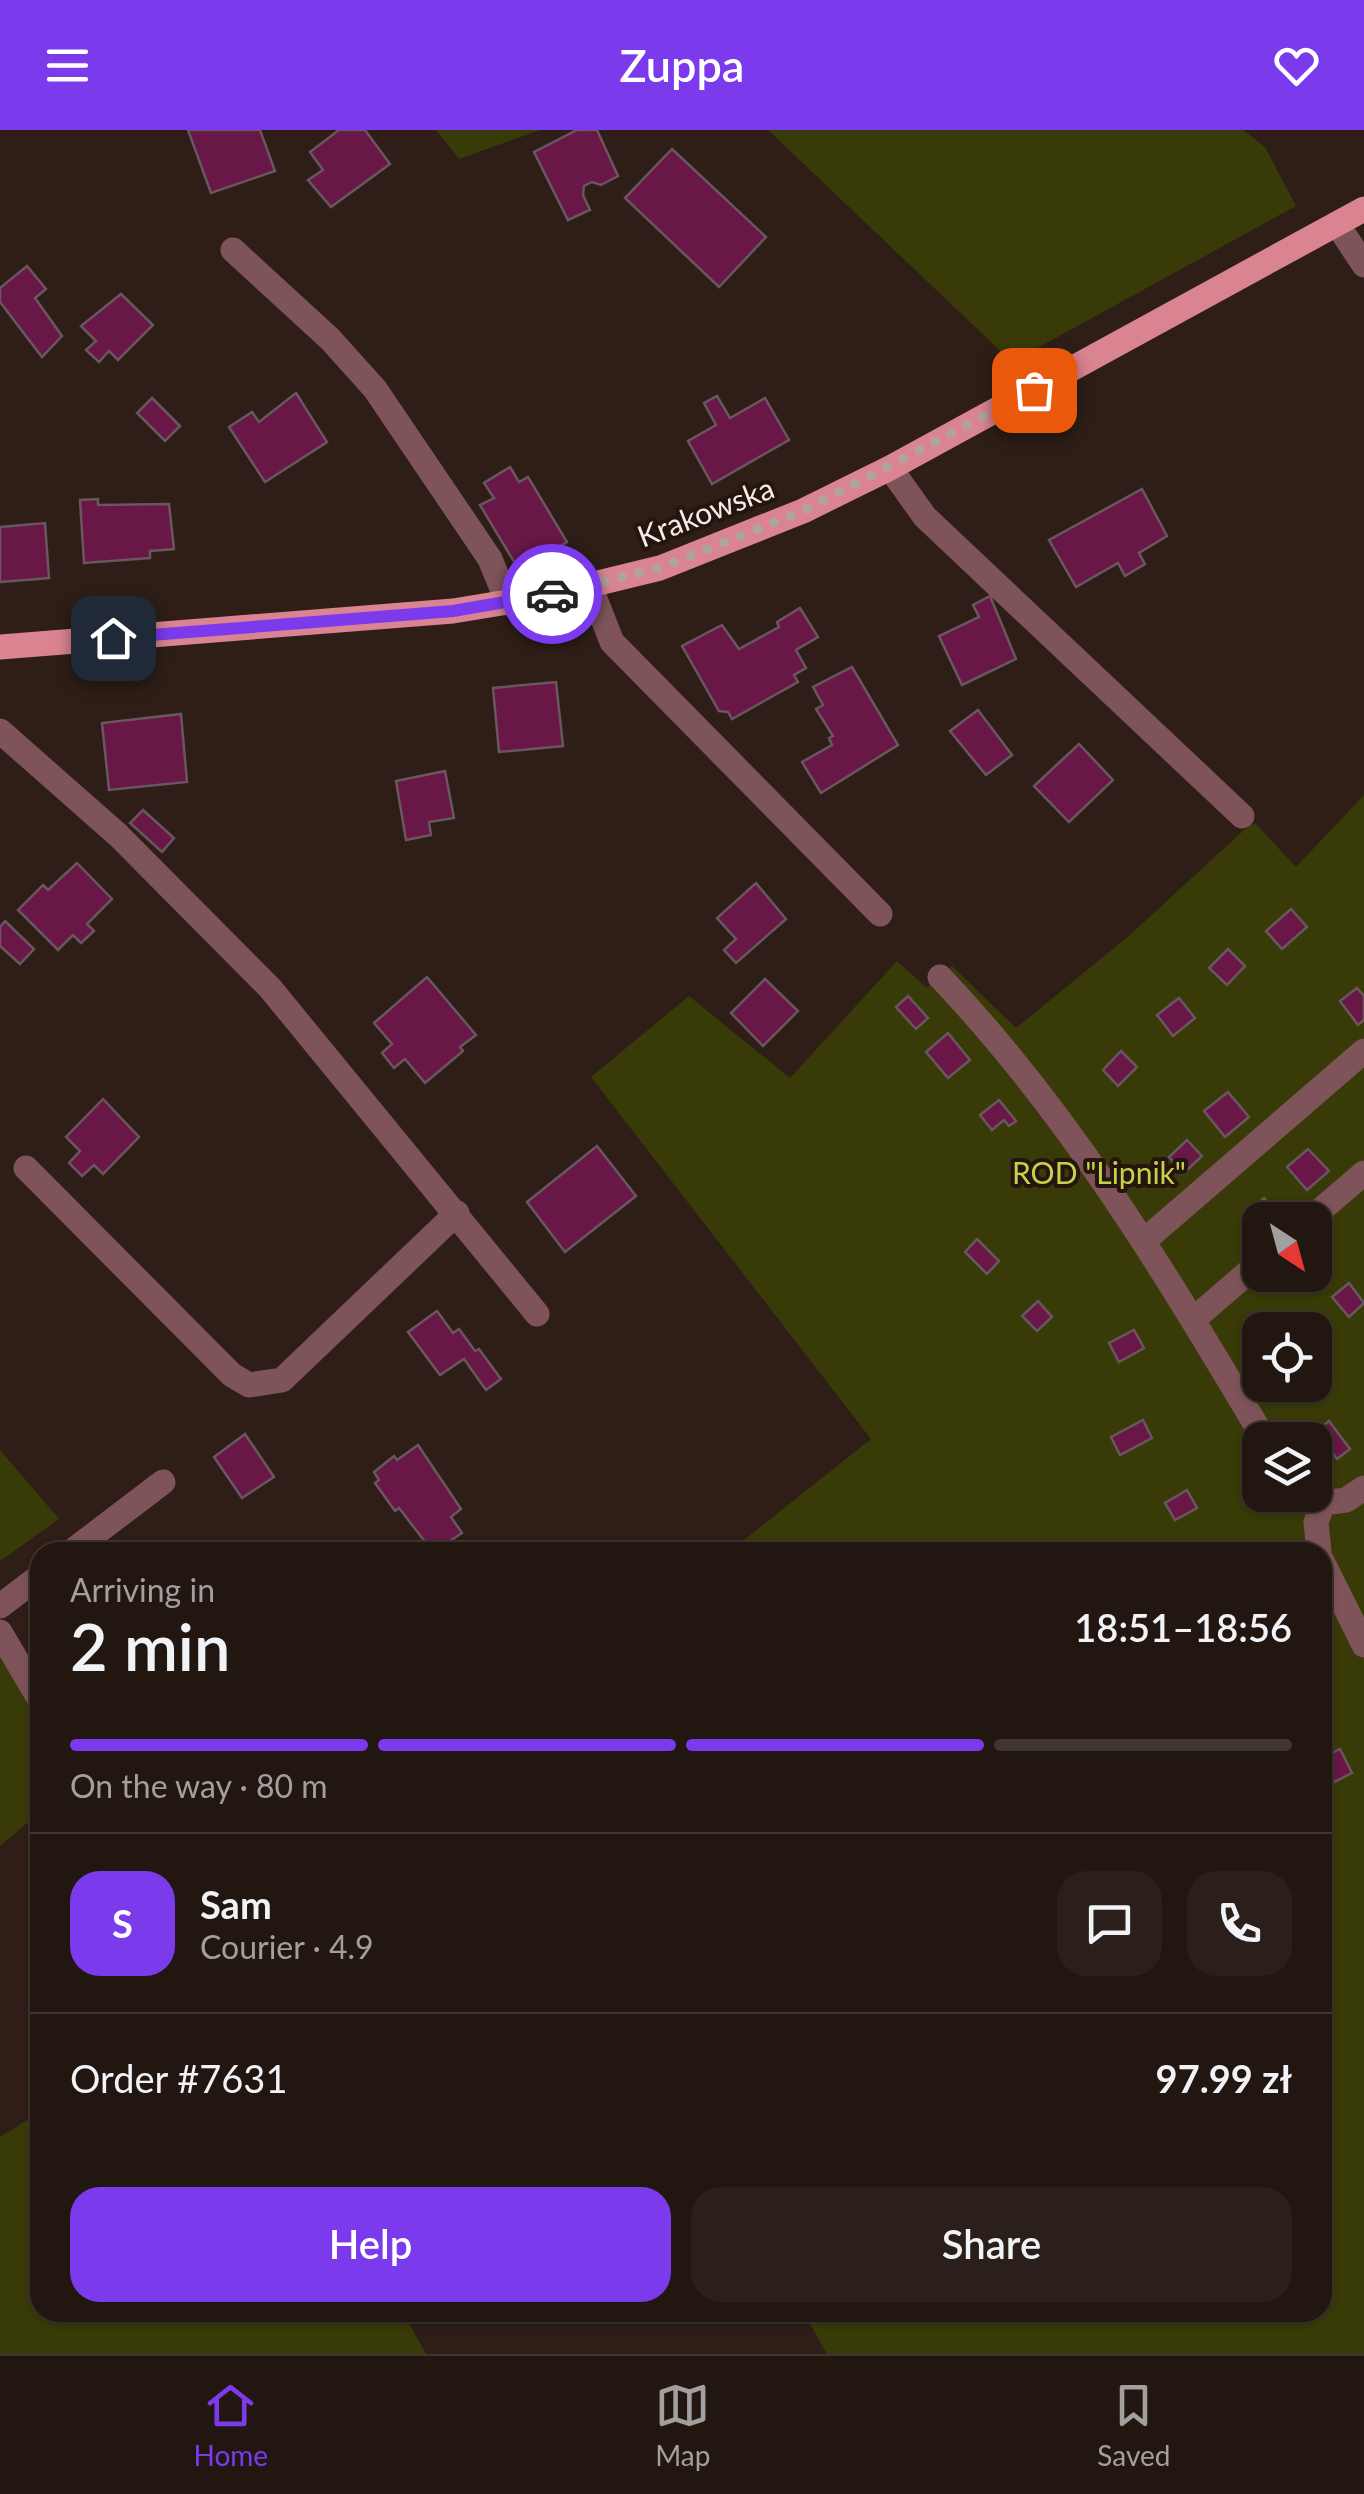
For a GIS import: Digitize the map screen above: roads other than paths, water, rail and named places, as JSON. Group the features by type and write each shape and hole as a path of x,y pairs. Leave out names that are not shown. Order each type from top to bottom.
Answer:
{"main road":[{"name":"Krakowska","path":"0,647 453,611 590,586 660,568 730,541 890,468 1364,210"}],"street":[{"path":"1337,224 1364,264"},
{"path":"233,250 330,339 376,390 490,559 508,603"},
{"path":"890,468 925,516 1242,816"},
{"path":"590,586 612,642 880,914"},
{"path":"0,730 118,836 237,953 536,1314"},
{"path":"940,977 1003,1044 1144,1240 1254,1422"},
{"path":"1144,1240 1364,1051"},
{"path":"26,1168 232,1376 250,1386 282,1380 456,1214"},
{"path":"1330,1202 1364,1173"},
{"path":"1194,1319 1242,1278"},
{"path":"83,1542 162,1482"},
{"path":"1332,1500 1346,1500 1364,1488"},
{"path":"1315,1512 1318,1542"},
{"path":"1332,1581 1364,1646"},
{"path":"0,1606 30,1584"},
{"path":"0,1632 30,1683"}],"park label":[{"name":"ROD \"Lipnik\"","path":"1099,1174"}]}
